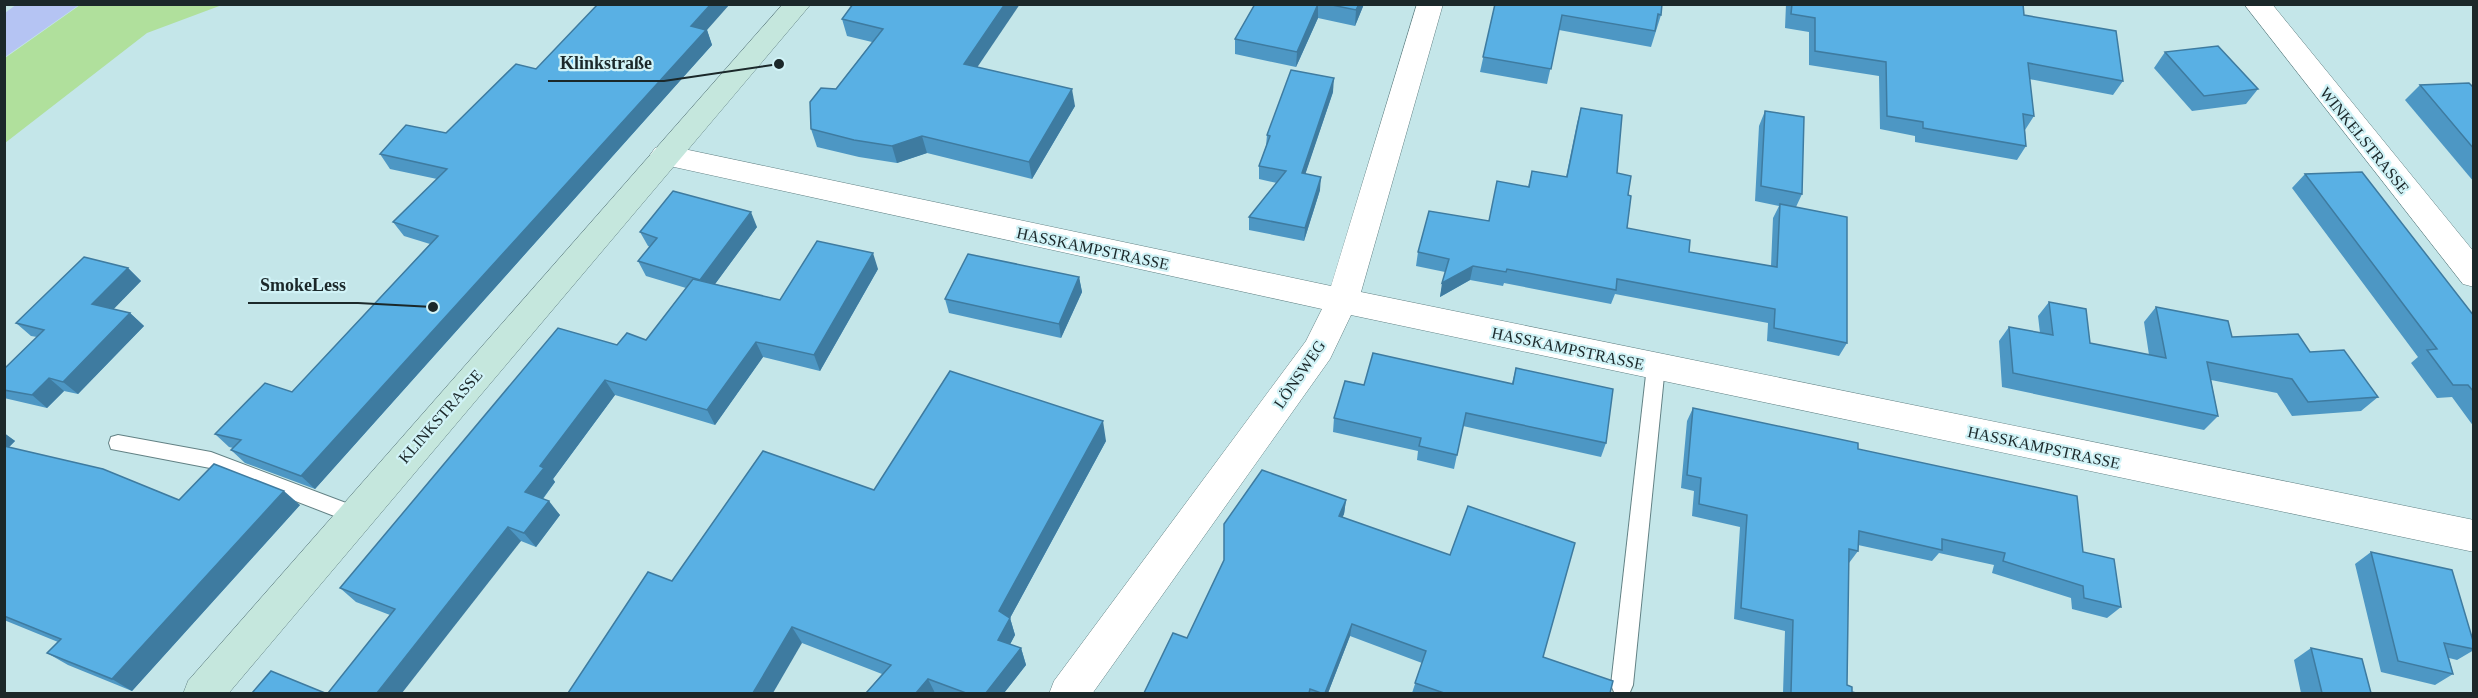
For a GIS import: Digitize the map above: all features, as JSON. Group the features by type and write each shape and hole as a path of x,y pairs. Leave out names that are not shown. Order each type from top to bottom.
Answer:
{"main road":[{"name":"KLINKSTRASSE","path":"202,693 664,155 798,4"}],"street":[{"name":"LÖNSWEG","path":"1068,693 1318,350 1342,301 1430,4"},
{"name":"WINKELSTRASSE","path":"2258,4 2474,275"},
{"name":"HASSKAMPSTRASSE","path":"664,155 1342,301 2474,536"}],"lane":[{"path":"1622,685 1656,366"},
{"path":"118,443 211,460 356,515"}],"green space":[{"path":"80,5 222,5 147,33 5,143 5,58"}],"water":[{"path":"17,4 79,5 5,57 5,13"}],"building":[{"path":"598,4 711,4 691,26 706,30 301,476 231,450 241,440 215,434 265,383 292,392 438,236 393,222 447,169 380,154 406,125 446,133 516,64 536,69"},
{"path":"853,4 1005,4 964,64 1072,89 1029,162 922,136 892,146 854,140 811,129 810,102 821,88 836,89 883,29 842,19"},
{"path":"1255,4 1318,4 1297,52 1235,39"},
{"path":"1327,4 1359,4 1356,10"},
{"path":"1495,4 1662,4 1655,31 1562,15 1551,69 1483,57"},
{"path":"1792,4 2023,4 2024,15 2116,31 2123,81 2028,63 2034,116 2023,114 2026,146 1923,128 1923,122 1887,116 1886,62 1815,51 1815,18 1791,14"},
{"path":"2218,46 2258,89 2204,96 2165,52"},
{"path":"1291,70 1334,78 1302,173 1321,177 1305,228 1249,217 1286,171 1259,166 1270,136 1267,135"},
{"path":"2469,83 2474,88 2474,149 2420,85"},
{"path":"1581,108 1622,115 1617,173 1631,176 1627,228 1690,240 1689,252 1777,267 1780,204 1847,217 1847,343 1774,328 1775,309 1617,279 1616,290 1507,269 1506,272 1473,266 1442,283 1449,259 1418,252 1429,211 1489,221 1497,181 1529,187 1532,171 1567,177"},
{"path":"1765,111 1804,117 1802,194 1761,186"},
{"path":"2362,172 2474,316 2474,392 2468,385 2453,385 2427,350 2437,349 2305,174"},
{"path":"673,191 751,212 700,280 638,261 657,238 640,232"},
{"path":"817,241 873,253 814,355 756,342 707,410 605,380 540,466 544,468 525,492 549,501 524,533 508,527 377,693 328,693 395,609 340,588 558,328 617,345 627,333 646,340 693,279 780,300"},
{"path":"968,254 1079,277 1059,324 945,299"},
{"path":"84,257 128,268 92,304 130,313 63,382 49,378 32,395 4,390 4,369 44,330 16,323"},
{"path":"2049,302 2086,309 2090,343 2166,358 2156,307 2228,321 2232,337 2298,334 2310,352 2344,350 2378,397 2308,402 2292,379 2207,362 2218,416 2013,373 2009,327 2053,335"},
{"path":"1373,353 1513,384 1516,368 1613,389 1606,443 1466,413 1457,455 1419,446 1421,438 1334,418 1345,381 1364,385"},
{"path":"950,371 1103,421 999,611 1010,618 998,640 1021,648 986,693 966,693 928,679 916,693 866,693 891,665 792,627 753,693 568,693 648,572 672,581 763,451 874,490"},
{"path":"1693,408 1858,443 1858,449 2077,496 2083,552 2114,559 2121,607 2084,598 2083,586 2003,561 2005,553 1942,539 1942,550 1859,531 1858,551 1849,549 1847,685 1852,687 1852,692 1856,693 1791,693 1793,620 1741,608 1747,515 1699,504 1701,478 1687,475"},
{"path":"4,446 103,469 179,500 214,464 284,491 112,679 47,653 61,639 4,616"},
{"path":"1262,470 1346,500 1339,516 1450,555 1468,506 1575,543 1543,657 1613,681 1610,693 1444,693 1415,683 1426,651 1352,624 1325,693 1310,689 1309,693 1144,693 1173,633 1187,638 1224,560 1224,524"},
{"path":"2371,552 2452,570 2474,644 2474,649 2444,643 2453,674 2398,661"},
{"path":"2311,648 2362,659 2371,693 2322,693"},
{"path":"271,671 325,693 252,693"}],"place":[{"name":"Klinkstraße","path":"779,64"},
{"name":"SmokeLess","path":"433,307"}]}
